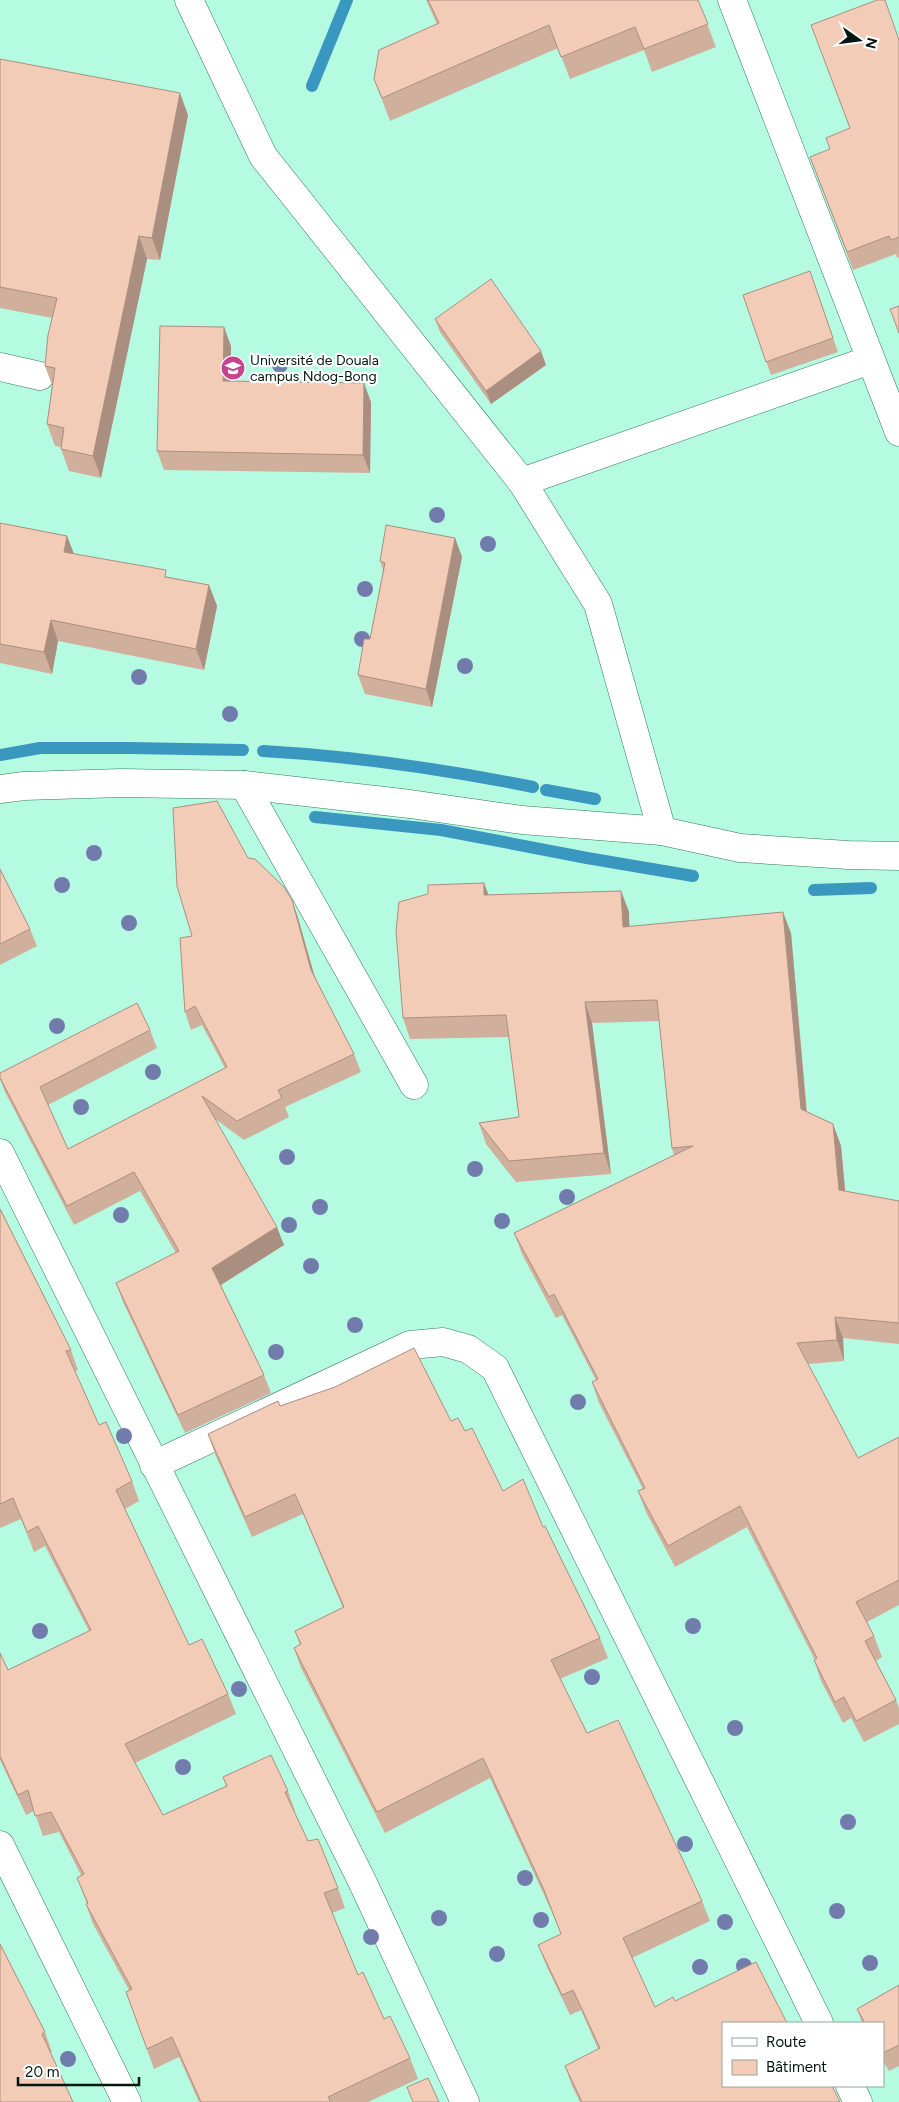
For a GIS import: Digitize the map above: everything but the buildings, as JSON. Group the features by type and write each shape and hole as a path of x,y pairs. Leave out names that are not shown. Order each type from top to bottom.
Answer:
{"street":[{"path":"189,0 263,156 522,482 598,604 662,831"},
{"path":"732,0 899,432"},
{"path":"522,482 870,360"},
{"path":"0,367 40,376"},
{"path":"0,789 24,786 121,783 244,785 410,804 522,820 662,831 740,848 848,856 899,856"},
{"path":"244,785 414,1085"},
{"path":"0,1153 362,1881 465,2102"},
{"path":"154,1465 410,1345 443,1342 468,1348 495,1368 819,2022"},
{"path":"0,1845 127,2102"},
{"path":"850,2087 858,2102"}],"waterway":[{"path":"312,86 347,0"},
{"path":"0,755 40,748 243,750"},
{"path":"263,751 331,756 398,764 466,774 533,787"},
{"path":"546,790 595,799"},
{"path":"315,817 441,830 693,876"},
{"path":"814,890 871,888"}],"place":[{"name":"Université de Douala campus Ndog-Bong","path":"233,368"}]}
